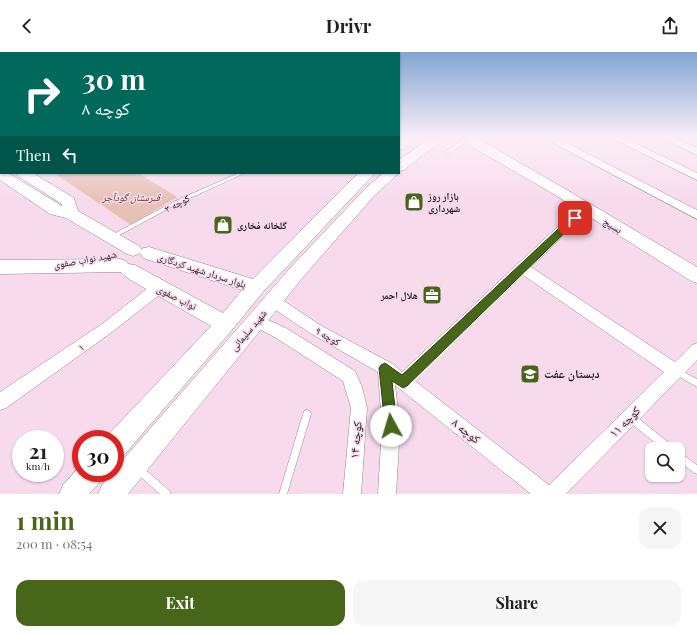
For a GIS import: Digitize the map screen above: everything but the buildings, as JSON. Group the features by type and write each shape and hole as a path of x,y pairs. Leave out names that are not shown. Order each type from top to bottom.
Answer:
{"street":[{"path":"400,166 409,159"},
{"name":"بسیج","path":"502,159 697,276"},
{"path":"589,159 697,215"},
{"path":"659,159 697,177"},
{"name":"بلوار سردار شهید کردگاری","path":"0,174 56,210 71,214 112,237 132,258 256,287"},
{"path":"25,174 68,202 71,214"},
{"path":"124,436 225,324 256,287 350,189 367,174"},
{"name":"شهید سلیمانی","path":"111,494 273,301 369,193 391,174"},
{"path":"403,382 586,208"},
{"name":"شهید نواب صفوی","path":"0,267 44,266 132,258"},
{"name":"نواب صفوی","path":"132,258 158,288 184,300 225,324"},
{"path":"522,268 676,371"},
{"name":"۱","path":"0,402 108,328 158,288"},
{"name":"کوچه ۹","path":"273,301 315,329 385,368"},
{"name":"کوچه ۱۴","path":"257,321 281,333 349,376 354,387 358,408 352,494"},
{"name":"کوچه ۱۱","path":"552,494 697,350"},
{"path":"385,368 391,426 387,494"},
{"name":"کوچه ۸","path":"385,368 546,494"},
{"path":"72,494 83,482"}],"lane":[{"name":"کوچه ۳","path":"112,237 175,203 241,174"},
{"path":"676,371 697,383"},
{"path":"283,494 307,414"},
{"path":"630,417 661,442"},
{"path":"685,461 697,470"},
{"path":"134,466 167,494"}],"green space":[{"name":"قبرستان گودآجر","path":"55,174 140,174 177,197 131,225"}],"place":[{"name":"بازار روز شهرداری","path":"414,202"},
{"name":"گلخانه فخاری","path":"223,225"},
{"name":"هلال احمر","path":"432,295"},
{"name":"دبستان عفت","path":"530,374"}],"route":[{"path":"391,426 385,368 403,382 575,218"}]}
